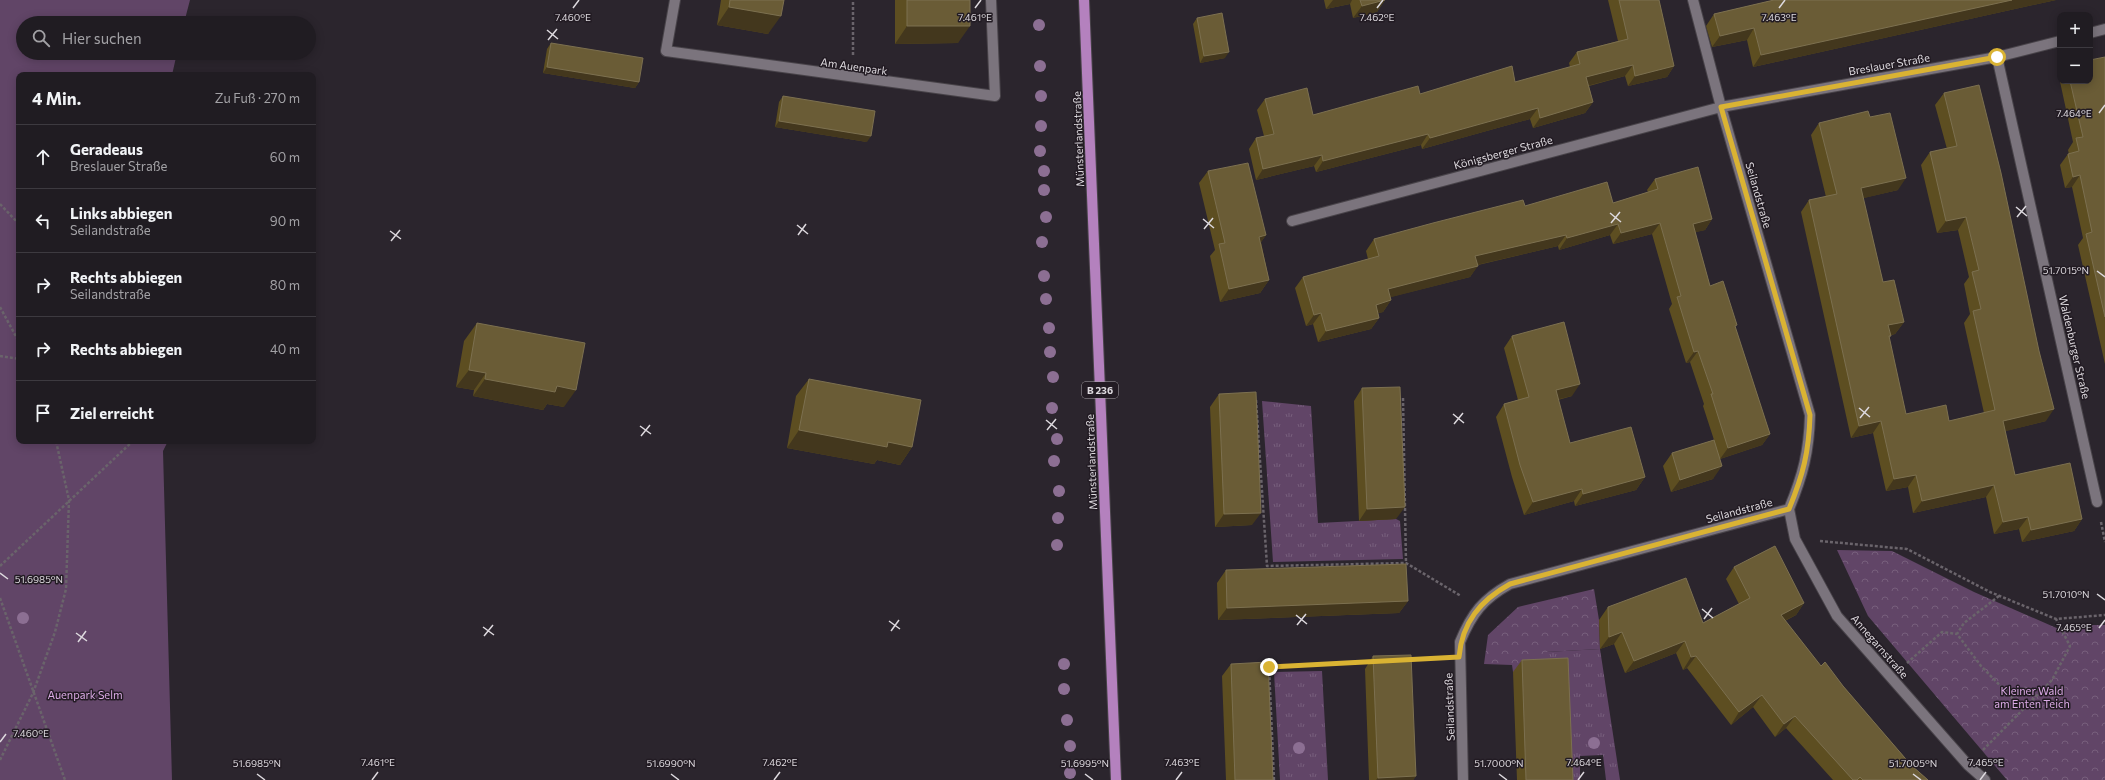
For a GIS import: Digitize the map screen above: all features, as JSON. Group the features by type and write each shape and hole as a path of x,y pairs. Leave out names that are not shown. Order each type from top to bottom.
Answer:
{"main road":[{"name":"Münsterlandstraße","path":"1084,0 1116,780"}],"street":[{"name":"Am Auenpark","path":"675,0 666,51 853,78 995,96 991,0"},
{"name":"Seilandstraße","path":"1463,780 1459,657 1460,642 1467,624 1478,607 1493,594 1510,584 1789,509 1803,475 1809,444 1810,415 1721,107 1693,0"},
{"path":"2093,32 2105,29"},
{"name":"Breslauer Straße","path":"1721,107 1997,57 2057,42"},
{"name":"Waldenburger Straße","path":"1997,57 2097,502"},
{"name":"Königsberger Straße","path":"1292,222 1721,107"},
{"name":"Annegarnstraße","path":"1789,509 1795,539 1837,616 1968,765 1985,780"}],"path":[{"path":"853,0 853,78"},
{"path":"0,204 16,221"},
{"path":"0,307 16,336"},
{"path":"0,356 16,359"},
{"path":"1403,398 1406,563"},
{"path":"1256,400 1267,566 1406,563 1478,607"},
{"path":"0,760 33,692 55,632 66,589 69,500 57,444"},
{"path":"0,566 130,444"},
{"path":"1795,539 1907,549 1999,596 2056,619 2105,615"},
{"path":"1957,634 1964,622 1999,596"},
{"path":"0,598 65,780"},
{"path":"1968,765 2052,680 2070,646 2056,619"},
{"path":"1891,677 1942,632 1957,634 1981,666 2023,709"},
{"path":"1404,660 1459,657"},
{"path":"1274,780 1269,667 1380,661"}],"green space":[{"name":"Auenpark Selm","path":"0,0 190,0 186,16 16,16 16,60 175,60 173,72 16,72 16,444 166,444 163,451 172,780 0,780"},
{"path":"1262,401 1311,406 1318,523 1396,519 1400,521 1403,559 1273,562"},
{"name":"Kleiner Wald am Enten Teich","path":"1837,550 1892,551 1974,592 2061,630 2077,625 2105,625 2105,780 2007,780 1868,616"},
{"path":"1594,589 1599,620 1600,649 1546,652 1546,670 1513,672 1512,665 1484,664 1488,635 1518,607"},
{"path":"1600,649 1620,780 1606,780 1603,755 1580,756 1580,780 1564,780 1546,670 1546,652"},
{"path":"1322,671 1328,780 1280,780 1274,672"}],"building":[{"path":"730,0 784,0 781,16 729,7"},
{"path":"907,0 970,0 970,26 907,26"},
{"path":"1360,0 1385,0 1362,6"},
{"path":"1619,0 1659,0 1674,66 1635,76 1633,65 1586,77 1593,102 1540,118 1538,108 1430,138 1428,134 1323,161 1322,155 1263,169 1256,138 1274,134 1265,99 1307,88 1313,115 1418,86 1420,94 1512,66 1515,82 1580,64 1577,52 1628,39"},
{"path":"1774,0 2012,0 1761,55 1754,28 1720,36 1714,14"},
{"path":"1222,13 1229,52 1204,56 1197,18"},
{"path":"551,43 643,58 639,82 547,67"},
{"path":"2105,57 2105,317 2086,234 2092,232 2080,175 2073,177 2068,154 2079,151 2076,138 2083,137 2071,84 2093,84 2093,59"},
{"path":"1979,85 2001,173 2039,351 2054,409 2003,421 2015,475 2070,463 2082,519 2031,530 2028,517 2003,522 1994,485 1922,501 1916,475 1894,479 1881,421 1859,426 1809,200 1837,194 1819,123 1868,111 1870,117 1890,113 1906,178 1861,188 1883,282 1894,280 1904,322 1888,325 1891,336 1889,336 1906,414 1946,405 1949,421 1995,410 1973,311 1981,309 1972,272 1979,270 1966,217 1946,221 1930,152 1957,146 1944,93"},
{"path":"783,96 875,111 871,136 779,121"},
{"path":"1248,163 1266,235 1259,237 1269,280 1229,289 1219,244 1225,243 1208,171"},
{"path":"1698,167 1712,219 1693,224 1710,286 1723,281 1737,325 1735,326 1770,434 1728,448 1711,394 1713,394 1698,351 1694,352 1677,297 1681,296 1660,223 1621,233 1618,224 1567,238 1566,235 1475,256 1478,266 1388,289 1391,300 1376,305 1379,318 1326,331 1321,313 1314,315 1303,277 1379,256 1374,239 1523,200 1525,206 1607,182 1613,203 1658,189 1655,179"},
{"path":"1564,322 1580,384 1556,390 1570,443 1631,427 1645,477 1583,494 1582,489 1533,502 1520,465 1504,404 1529,397 1512,336"},
{"path":"477,323 585,343 576,390 557,386 555,392 485,379 486,373 469,370"},
{"path":"809,379 921,400 912,447 888,442 887,447 799,430"},
{"path":"1400,387 1405,507 1367,509 1362,388"},
{"path":"1256,392 1261,513 1224,514 1219,394"},
{"path":"1714,440 1722,466 1680,480 1672,453"},
{"path":"1775,546 1804,603 1781,615 1821,666 1825,662 1843,686 1911,765 1928,780 1863,780 1860,777 1857,780 1853,780 1795,716 1784,724 1762,695 1739,712 1696,656 1691,657 1685,641 1634,661 1622,632 1609,637 1608,607 1686,578 1703,623 1750,598 1734,567"},
{"path":"1406,564 1408,601 1227,608 1226,570"},
{"path":"1411,655 1416,776 1378,778 1373,656"},
{"path":"1568,658 1573,780 1526,780 1522,660"},
{"path":"1268,662 1273,780 1235,780 1231,664"}],"route":[{"path":"1269,667 1459,657 1460,642 1467,624 1478,607 1493,594 1510,584 1789,509 1803,475 1809,444 1810,415 1721,107 1997,57"}]}
